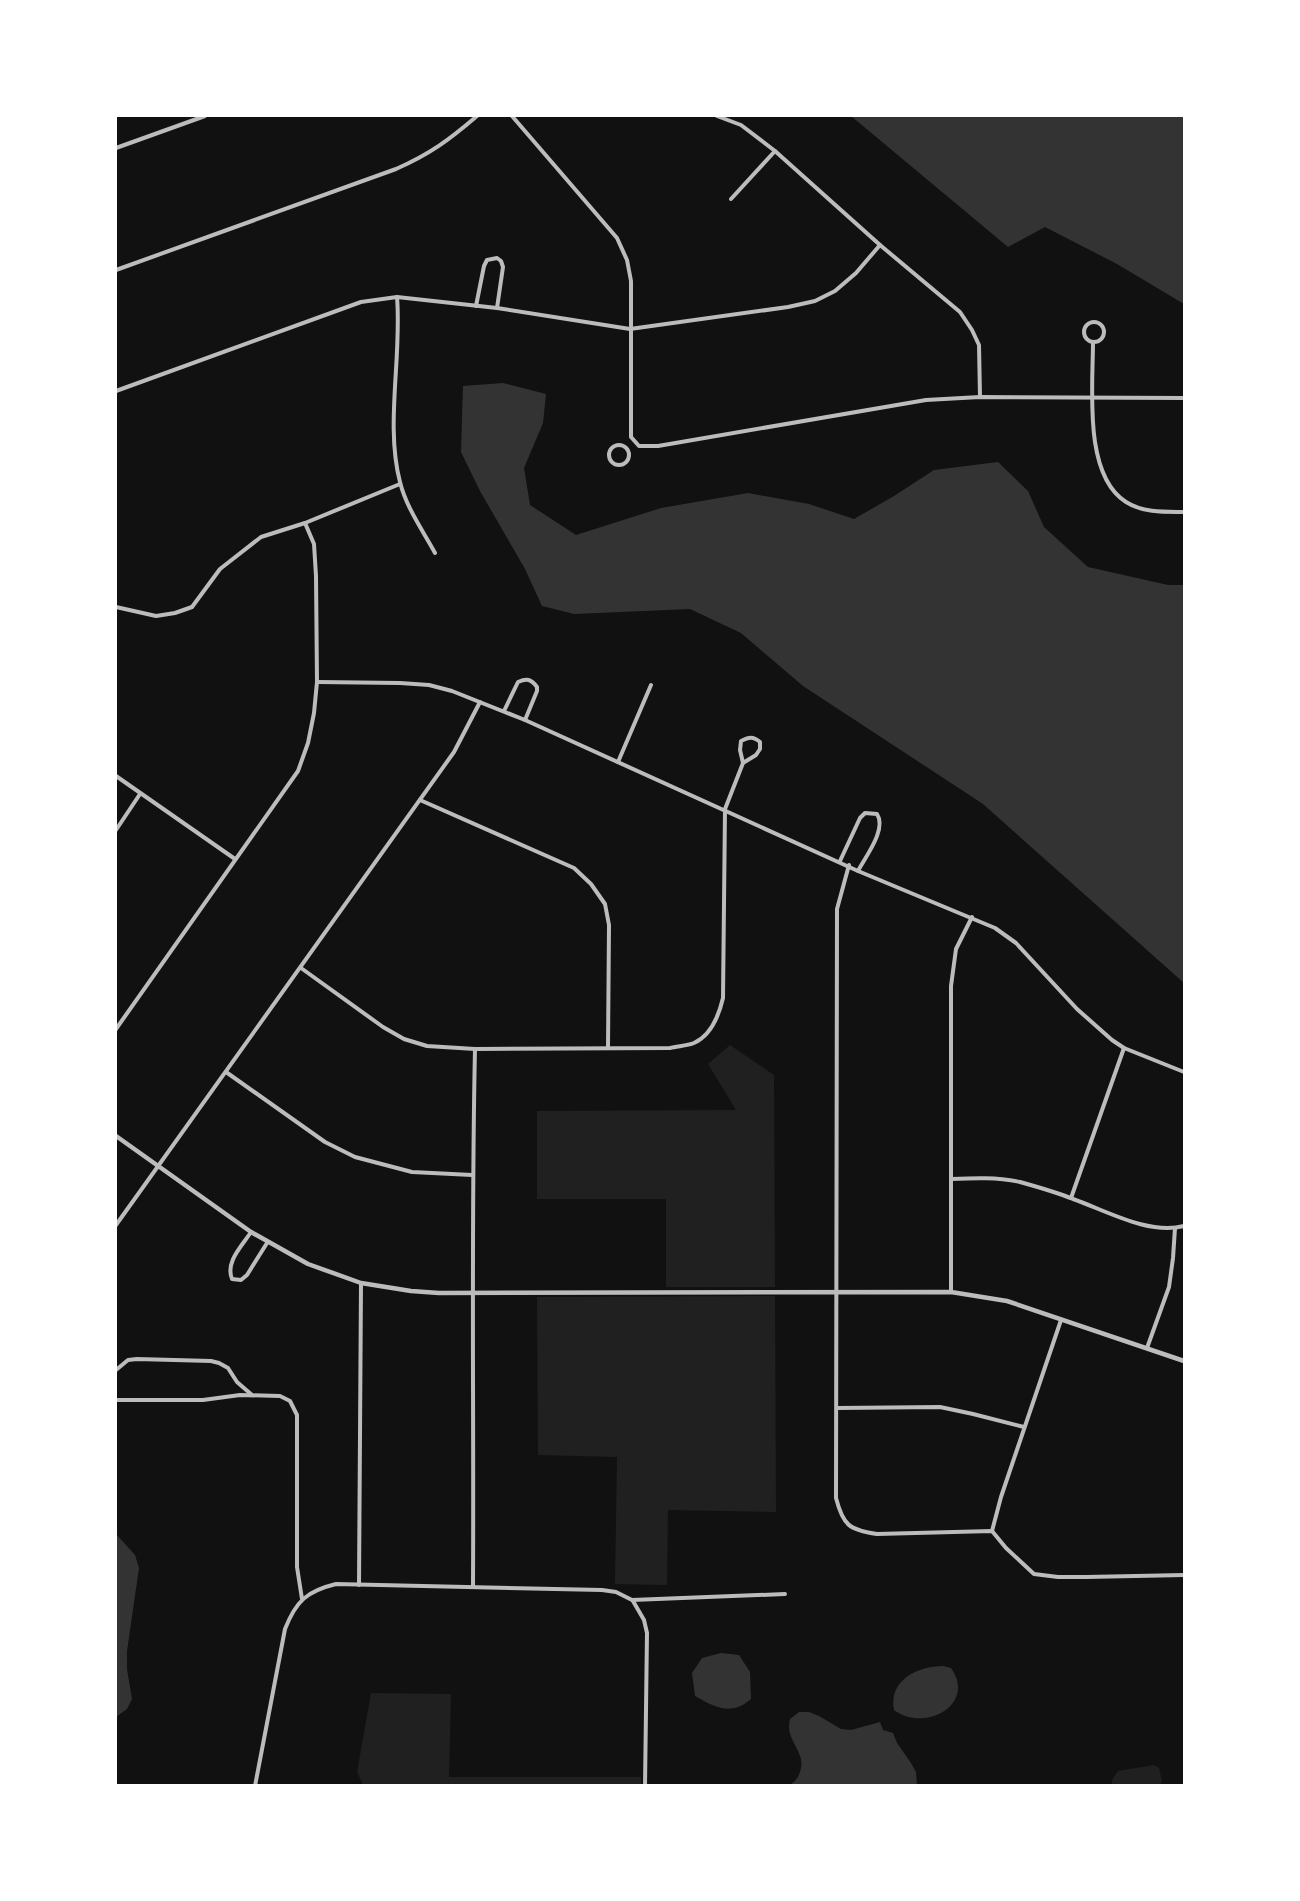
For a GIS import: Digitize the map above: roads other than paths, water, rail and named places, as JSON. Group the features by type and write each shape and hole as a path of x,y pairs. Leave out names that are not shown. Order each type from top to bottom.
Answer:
{"street":[{"path":"116,148 204,116"},
{"path":"116,270 396,169 426,156 477,116"},
{"path":"512,116 617,238 627,260 631,281 633,439 627,449 629,456 626,463 618,466 611,462 608,455 612,447 620,445 627,449"},
{"path":"717,116 741,125 775,151 880,245 960,312 979,345 980,397"},
{"path":"731,199 775,151"},
{"path":"116,391 361,303 397,297 497,308 630,329 788,307 815,301 835,291 856,273 880,245"},
{"path":"476,306 484,266 487,260 497,258 503,267 497,308"},
{"path":"397,297 400,324 394,446 400,484 435,553"},
{"path":"1094,322 1101,325 1104,332 1101,339 1094,342 1086,339 1084,332 1087,325 1094,322"},
{"path":"1094,342 1095,451 1100,468 1111,487 1125,502 1145,510 1185,512"},
{"path":"633,439 639,446 658,446 926,399 1185,398"},
{"path":"116,607 156,616 192,607 220,569 261,537 305,523 400,484"},
{"path":"116,1029 298,771 312,723 317,682 314,544 305,523"},
{"path":"504,711 518,682 525,679 531,680 537,687 537,691 525,720"},
{"path":"317,682 429,685 480,702 725,809 858,871 972,917 995,928 1016,943 1077,1009 1112,1040 1124,1048 1185,1072"},
{"path":"618,762 651,685"},
{"path":"116,1225 420,801 454,752 480,702"},
{"path":"301,968 383,1027 404,1039 427,1046 475,1049 670,1048 695,1042 711,1029 719,1016 723,998 725,809 743,763 740,750 741,741 748,737 755,738 760,742 760,749 756,755 743,763"},
{"path":"116,776 235,860"},
{"path":"116,830 140,794"},
{"path":"420,801 574,868 591,884 605,904 609,925 608,1048"},
{"path":"840,861 860,818 865,813 877,814 880,821 879,831 858,871"},
{"path":"849,865 837,909 836,1498 840,1514 847,1525 859,1531 877,1534 992,1531"},
{"path":"951,1292 951,986 956,949 972,917"},
{"path":"1071,1198 1124,1048"},
{"path":"473,1586 472,1175 475,1049"},
{"path":"226,1072 326,1142 355,1157 412,1172 472,1175"},
{"path":"116,1136 267,1243 308,1264 360,1282 411,1291 474,1293 951,1292 1007,1301 1185,1361"},
{"path":"951,1179 992,1178 1010,1181 1071,1198 1140,1224 1175,1228 1185,1226"},
{"path":"1147,1348 1169,1287 1175,1228"},
{"path":"251,1232 231,1262 229,1273 232,1279 241,1280 247,1275 267,1243"},
{"path":"359,1585 360,1282"},
{"path":"992,1531 1024,1427 1061,1320"},
{"path":"116,1370 128,1360 137,1359 211,1361 228,1368 237,1382 253,1395"},
{"path":"116,1400 203,1400 253,1395 286,1397 295,1407 297,1415 297,1567 302,1599"},
{"path":"837,1408 940,1407 1024,1427"},
{"path":"992,1531 1006,1548 1034,1574 1058,1577 1185,1575"},
{"path":"255,1785 285,1629 292,1612 302,1599 318,1589 336,1584 602,1590 616,1592 632,1600 785,1594"},
{"path":"632,1600 644,1620 647,1633 645,1785"}]}
